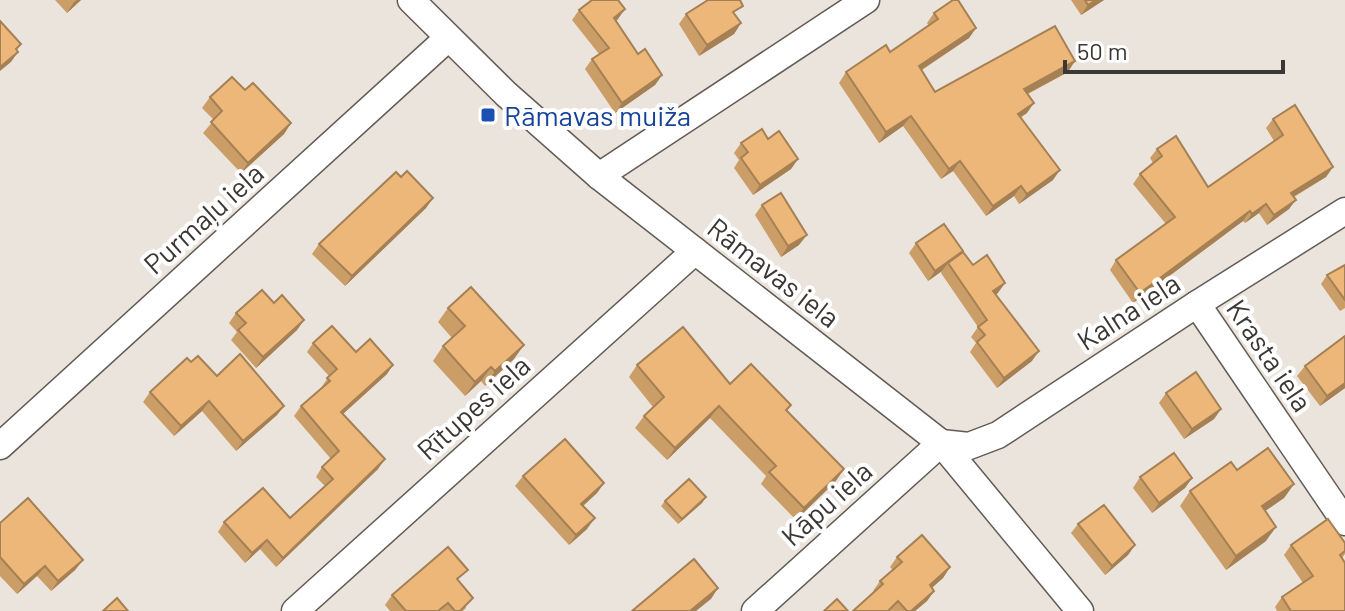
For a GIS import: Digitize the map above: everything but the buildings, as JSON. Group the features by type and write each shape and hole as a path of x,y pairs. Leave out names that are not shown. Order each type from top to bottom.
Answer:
{"street":[{"name":"Rāmavas iela","path":"411,0 506,94 599,176 941,443 1080,611"},
{"path":"599,176 866,0"},
{"name":"Purmaļu iela","path":"0,446 448,38"},
{"name":"Kalna iela","path":"941,443 969,446 998,435 1345,211"},
{"name":"Rītupes iela","path":"295,611 695,251"},
{"name":"Krasta iela","path":"1197,304 1345,522"},
{"name":"Kāpu iela","path":"755,611 941,443"}],"place":[{"name":"Rāmavas muiža","path":"488,115"}]}
